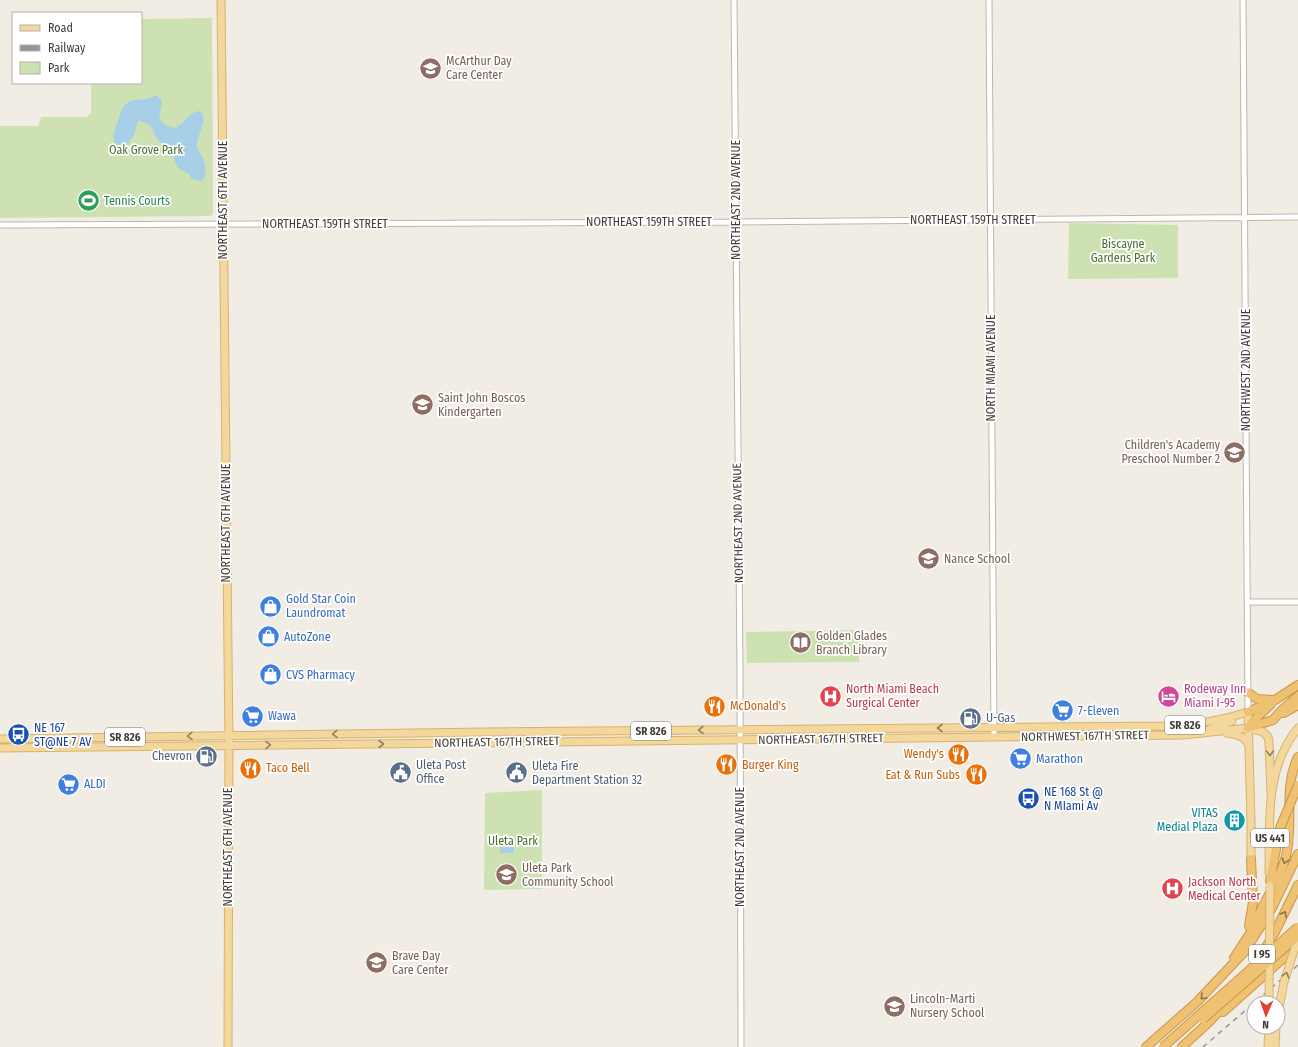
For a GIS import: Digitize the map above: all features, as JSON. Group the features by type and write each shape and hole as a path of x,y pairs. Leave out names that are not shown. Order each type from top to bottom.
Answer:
{"highway":[{"name":"SR 826","path":"1248,712 1275,700 1298,684"},
{"path":"1247,692 1257,700 1275,700"},
{"name":"SR 826","path":"1248,728 1273,720 1298,696"},
{"path":"1248,728 1253,721 1275,700"},
{"path":"1273,720 1298,705"},
{"path":"1230,968 1278,879 1285,859 1290,835 1291,780 1293,769 1298,757"},
{"path":"1270,883 1280,828 1298,785"},
{"name":"I 95","path":"1146,1047 1197,1002 1245,951 1275,902 1298,854"},
{"path":"1245,940 1252,906 1251,859"},
{"name":"I 95","path":"1182,1047 1215,1015 1243,982 1275,932 1298,885"},
{"path":"1163,1047 1298,926"},
{"path":"1171,1047 1298,937"},
{"path":"1215,1015 1226,1011 1298,945"}],"main road":[{"name":"NORTHEAST 6TH AVENUE","path":"221,0 229,746 228,1047"},
{"name":"NORTHWEST 167TH STREET","path":"993,727 1189,725 1226,719 1248,712"},
{"name":"NORTHWEST 2ND AVENUE","path":"1248,712 1251,859"},
{"path":"1193,734 1235,720 1248,712"},
{"path":"1106,736 1121,726"},
{"name":"NORTHEAST 167TH STREET","path":"0,739 993,727"},
{"path":"851,738 862,734 866,728"},
{"path":"867,738 871,733 880,728"},
{"name":"NORTHWEST 167TH STREET","path":"994,737 1193,734 1248,728"},
{"path":"1248,728 1263,732 1268,739 1270,746 1271,795"},
{"name":"US 441","path":"1269,995 1269,874 1271,795 1274,776 1283,749 1298,728"},
{"path":"596,741 608,736 612,731"},
{"path":"612,741 615,736 631,731"},
{"path":"470,742 480,737 484,732"},
{"path":"484,742 488,737 501,732"},
{"path":"1221,732 1243,737 1249,747"},
{"path":"342,744 352,740 356,734"},
{"path":"357,744 360,739 371,734"},
{"path":"92,747 98,743 101,737"},
{"path":"104,747 109,741 123,737"},
{"name":"NORTHEAST 167TH STREET","path":"0,748 994,737"},
{"path":"1281,995 1298,937"},
{"path":"1268,1047 1269,1035"},
{"path":"1275,1047 1276,1035"}],"street":[{"name":"NORTHEAST 2ND AVENUE","path":"734,0 740,730 740,1047"},
{"name":"NORTH MIAMI AVENUE","path":"989,0 994,737"},
{"name":"NORTHWEST 2ND AVENUE","path":"1243,0 1248,712"},
{"name":"NORTHEAST 159TH STREET","path":"0,225 736,222 1298,217"},
{"path":"1247,602 1298,602"}],"green space":[{"name":"Oak Grove Park","path":"212,18 212,215 0,218 0,126 38,126 41,117 87,117 91,113 91,84 142,84 142,19"},
{"name":"Biscayne Gardens Park","path":"1069,223 1178,225 1178,278 1068,279"},
{"path":"860,630 859,662 747,663 746,632"},
{"name":"Uleta Park","path":"542,790 542,889 484,890 485,793"}],"water":[{"path":"157,96 162,100 159,119 166,125 177,127 193,113 199,111 203,114 204,118 197,143 197,147 205,164 205,176 202,181 192,179 189,174 178,168 168,146 157,139 151,126 141,121 138,121 134,135 128,144 117,145 115,143 115,130 124,106 133,100 146,99"},
{"path":"514,846 514,853 500,853 500,847"}],"railway":[{"path":"1203,1047 1298,965"}],"place":[{"name":"McArthur Day Care Center","path":"431,68"},
{"name":"Tennis Courts","path":"88,201"},
{"name":"Saint John Boscos Kindergarten","path":"423,405"},
{"name":"Children's Academy Preschool Number 2","path":"1235,452"},
{"name":"Nance School","path":"928,559"},
{"name":"Gold Star Coin Laundromat","path":"270,606"},
{"name":"AutoZone","path":"268,637"},
{"name":"Golden Glades Branch Library","path":"801,643"},
{"name":"CVS Pharmacy","path":"270,675"},
{"name":"North Miami Beach Surgical Center","path":"831,696"},
{"name":"Rodeway Inn Miami I-95","path":"1169,696"},
{"name":"McDonald's","path":"714,706"},
{"name":"7-Eleven","path":"1062,711"},
{"name":"Wawa","path":"252,716"},
{"name":"U-Gas","path":"971,718"},
{"name":"NE 167 ST@NE 7 AV","path":"18,735"},
{"name":"Wendy's","path":"959,754"},
{"name":"Chevron","path":"207,756"},
{"name":"Marathon","path":"1020,759"},
{"name":"Burger King","path":"726,765"},
{"name":"Taco Bell","path":"250,768"},
{"name":"Uleta Post Office","path":"400,772"},
{"name":"Uleta Fire Department Station 32","path":"517,773"},
{"name":"Eat & Run Subs","path":"976,775"},
{"name":"ALDI","path":"68,784"},
{"name":"NE 168 St @ N MIami Av","path":"1029,799"},
{"name":"VITAS Medial Plaza","path":"1234,820"},
{"name":"Uleta Park Community School","path":"507,875"},
{"name":"Jackson North Medical Center","path":"1173,889"},
{"name":"Brave Day Care Center","path":"376,963"},
{"name":"Lincoln-Marti Nursery School","path":"895,1006"}]}
